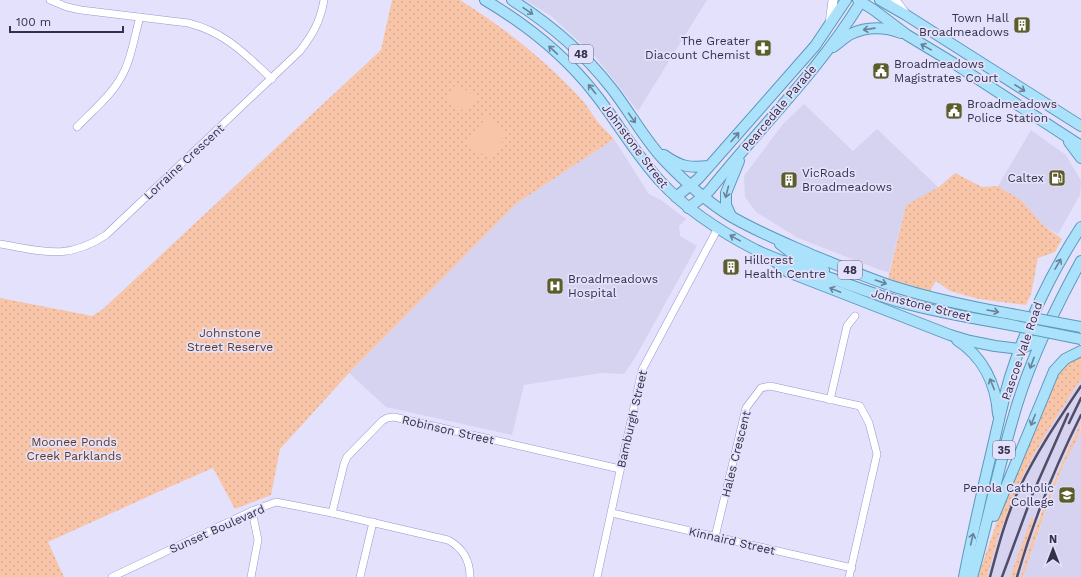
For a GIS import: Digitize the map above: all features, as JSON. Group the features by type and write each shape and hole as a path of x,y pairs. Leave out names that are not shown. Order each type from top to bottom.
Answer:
{"main road":[{"name":"Johnstone Street","path":"485,0 505,12 542,39 568,64 596,95 650,169 688,208 718,228 757,250 873,294 951,314 1081,338"},
{"name":"Johnstone Street","path":"512,0 541,20 590,63 612,90 663,160 691,186 731,216 773,238 860,275 896,287 946,301 1081,327"},
{"name":"Pearcedale Parade","path":"676,197 691,186 815,46 830,26 846,0"},
{"path":"880,0 1081,126"},
{"name":"Pearcedale Parade","path":"688,208 704,196 828,51 860,1"},
{"path":"860,1 907,35 955,64 1081,146"},
{"path":"828,51 852,34 865,29 882,28 907,35"},
{"path":"773,93 785,102"},
{"path":"1062,133 1081,158"},
{"path":"731,216 726,205 726,193 735,170 749,144"},
{"path":"651,145 672,160 684,166 692,168 709,166"},
{"name":"Pascoe Vale Road","path":"964,577 1010,377 1043,293 1081,227"},
{"path":"773,238 790,253 822,266 824,270 822,275"},
{"path":"757,250 773,259 780,267 788,272 950,336 988,345 1020,349 1034,343 1048,328"},
{"name":"Pascoe Vale Road","path":"972,577 1012,421 1036,353 1063,294 1081,261"},
{"path":"950,336 971,351 985,370 995,393 999,422"},
{"path":"980,548 1054,371 1065,359 1081,351"}],"street":[{"path":"50,0 68,7 201,26 214,31 235,45 272,79"},
{"name":"Lorraine Crescent","path":"0,244 43,252 70,252 93,244 115,227 300,51 318,25 324,0"},
{"path":"830,26 833,0"},
{"path":"895,0 906,15"},
{"path":"77,127 116,86 121,78 126,68 140,17"},
{"name":"Bamburgh Street","path":"597,577 642,370 718,228"},
{"path":"830,400 847,326 855,316"},
{"name":"Hales Crescent","path":"715,537 746,408 761,388 770,386 860,406 869,423 877,454 849,577"},
{"name":"Robinson Street","path":"332,513 347,457 382,421 394,417 620,469"},
{"name":"Sunset Boulevard","path":"112,577 276,502 373,522 440,538 454,543 461,549 469,563 470,577"},
{"path":"251,577 258,540 252,512"},
{"name":"Kinnaird Street","path":"612,513 852,568"},
{"path":"360,577 373,522"}],"shaded area":[{"path":"525,0 707,0 638,111 595,56 551,16"},
{"path":"804,104 853,151 877,129 939,188 906,205 889,272 798,238 756,212 745,197 744,176 783,124"},
{"path":"1031,130 1066,155 1081,181 1080,195 1058,234 1044,226 1022,201 998,186"},
{"name":"Broadmeadows Hospital","path":"614,139 649,194 661,200 686,219 679,226 680,236 697,246 635,358 624,374 601,373 524,385 512,435 386,407 349,373 517,203"},
{"path":"1081,379 1081,422 1041,511 1021,577 1015,577 1033,519 1031,518 1010,577 987,577 999,534 1019,484 1047,432"},
{"name":"Penola Catholic College","path":"1081,429 1081,577 1023,577 1064,464"}],"green space":[{"name":"Johnstone Street Reserve","path":"392,0 460,0 493,22 540,59 583,101 597,121 614,139 517,203 349,373 280,449 271,495 235,509 213,468 48,542 64,577 0,577 0,298 92,316 102,310 381,50"},
{"path":"457,83 476,98 465,112 445,97"},
{"path":"487,116 509,133 489,159 467,143"},
{"path":"955,173 982,187 998,186 1022,201 1044,226 1062,239 1055,252 1038,258 1031,294 1026,305 979,299 950,291 936,281 930,291 888,279 906,205 939,187"},
{"path":"1081,354 1081,379 1047,432 1019,484 999,534 987,577 978,577 1001,509 1047,392 1062,367"},
{"path":"1081,422 1081,428 1058,478 1023,577 1021,577 1047,498"},
{"path":"1031,518 1034,519 1015,577 1010,577"}],"railway":[{"path":"990,577 1006,520 1020,487 1041,448 1081,386"},
{"path":"1069,423 1081,398"},
{"path":"1002,577 1033,493 1068,414"},
{"path":"1017,577 1045,494 1081,415"}],"place":[{"name":"Town Hall Broadmeadows","path":"1022,25"},
{"name":"The Greater Diacount Chemist","path":"763,48"},
{"name":"Broadmeadows Magistrates Court","path":"881,71"},
{"name":"Broadmeadows Police Station","path":"954,111"},
{"name":"Caltex","path":"1057,178"},
{"name":"VicRoads Broadmeadows","path":"789,180"},
{"name":"Hillcrest Health Centre","path":"731,267"},
{"name":"Broadmeadows Hospital","path":"555,286"},
{"name":"Penola Catholic College","path":"1067,495"}],"park label":[{"name":"Moonee Ponds Creek Parklands","path":"74,449"}]}
